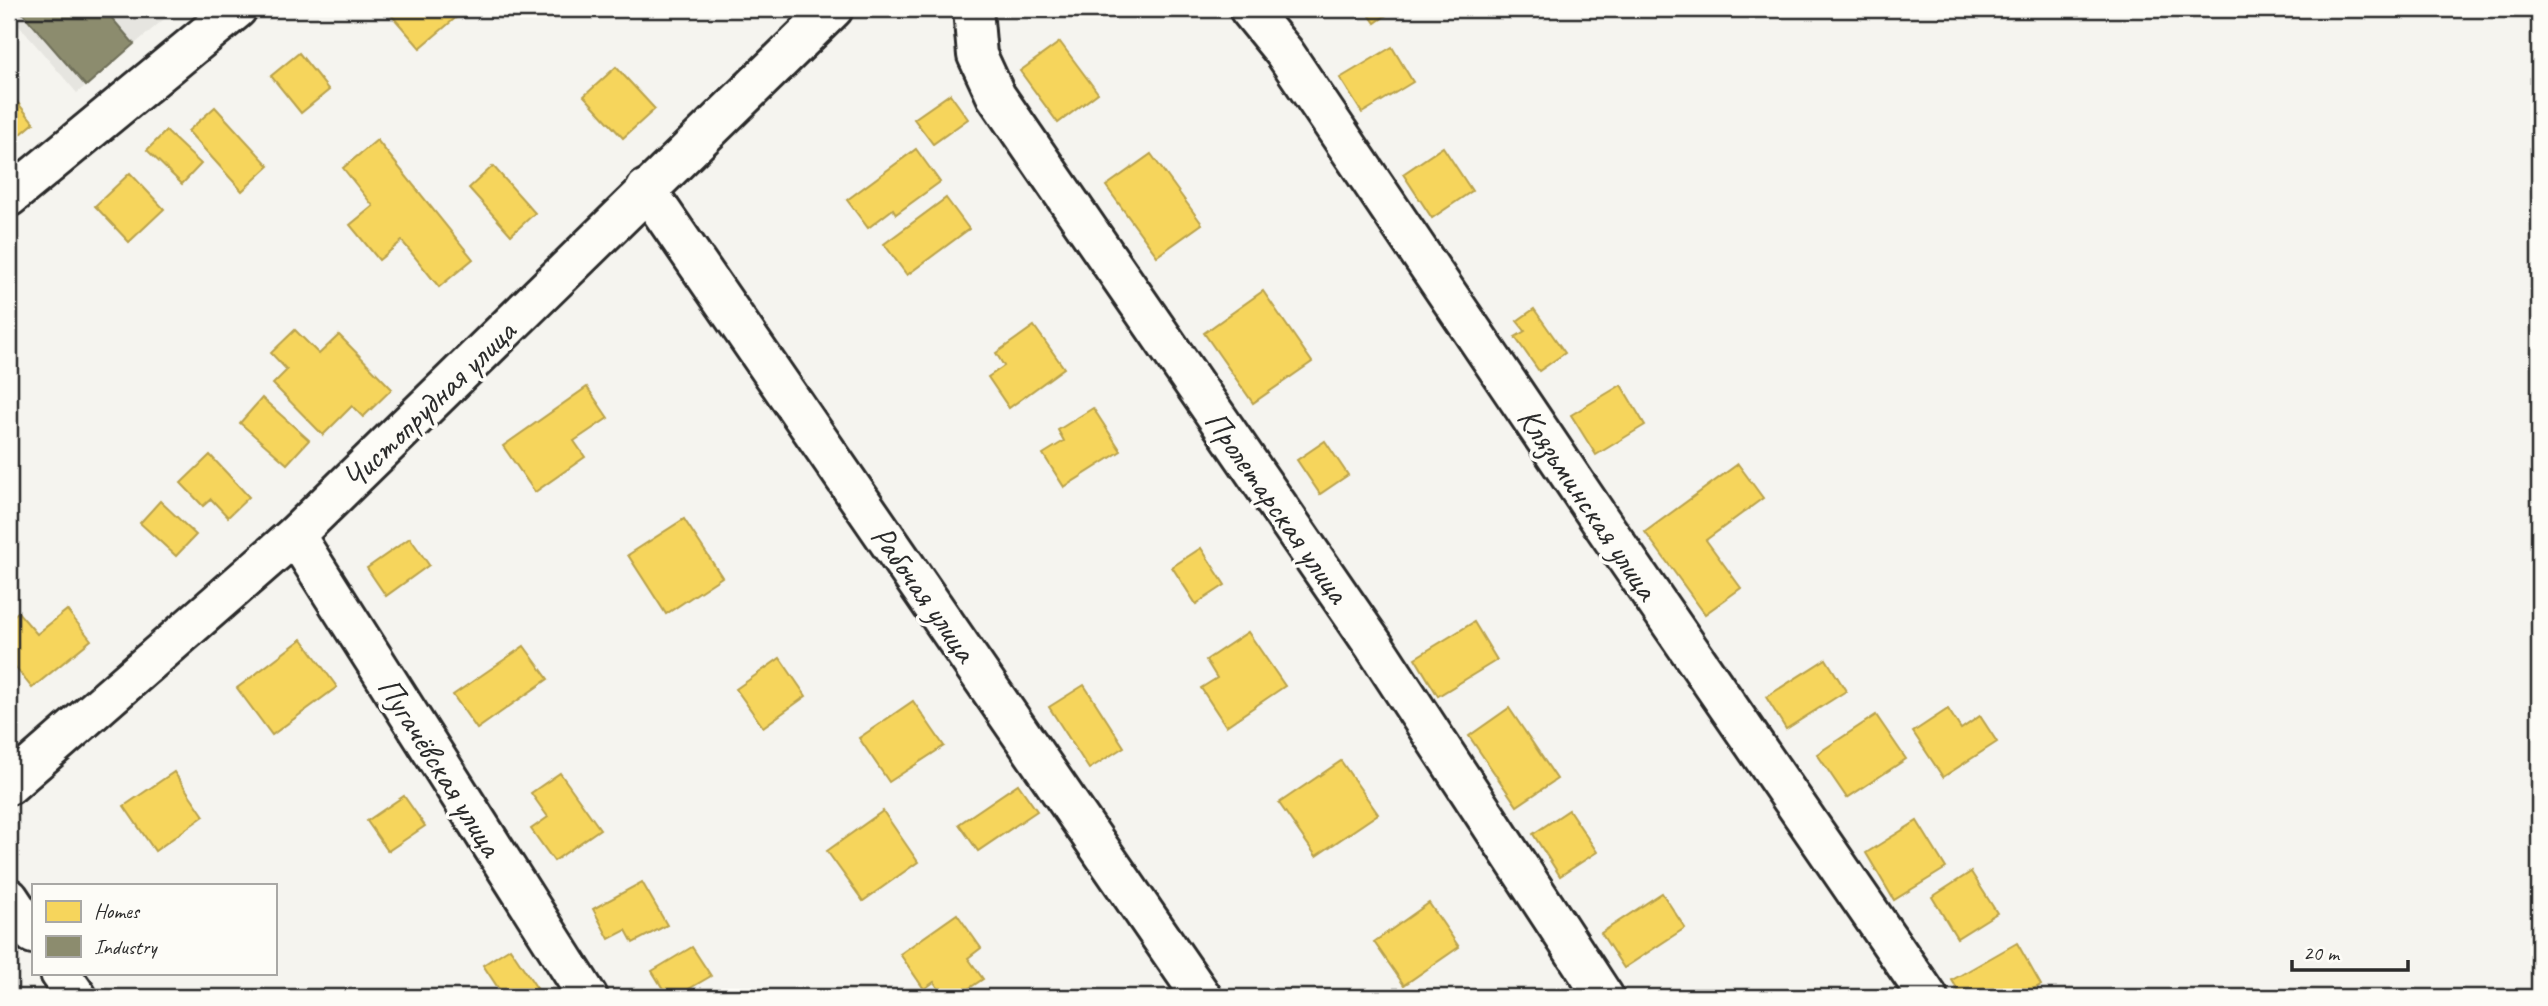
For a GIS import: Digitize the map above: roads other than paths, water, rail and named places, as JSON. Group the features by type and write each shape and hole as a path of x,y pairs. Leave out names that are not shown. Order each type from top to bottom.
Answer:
{"street":[{"path":"9,197 237,9"},
{"name":"Чистопрудная улица","path":"9,785 295,535 833,9"},
{"name":"Пролетарская улица","path":"973,9 977,55 996,96 1375,646 1604,997"},
{"name":"Клязьминская улица","path":"1249,9 1284,52 1602,523 1928,997"},
{"name":"Рабочая улица","path":"646,190 1202,997"},
{"name":"Пугачёвская улица","path":"295,535 588,997"},
{"path":"9,898 32,932"},
{"path":"61,974 77,997"}]}
